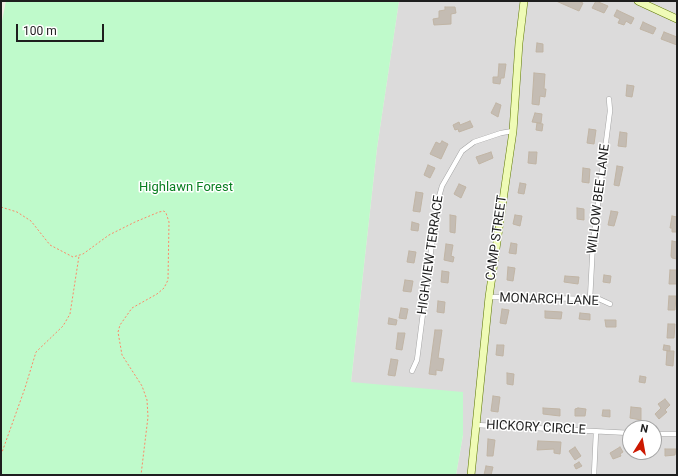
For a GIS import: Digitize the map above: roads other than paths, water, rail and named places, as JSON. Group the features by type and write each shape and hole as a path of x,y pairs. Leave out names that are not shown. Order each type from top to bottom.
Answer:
{"street":[{"name":"CAMP STREET","path":"471,475 489,297 513,132 518,43 524,1"},
{"path":"638,1 677,18"},
{"name":"WILLOW BEE LANE","path":"590,299 593,242 610,111 609,99"},
{"name":"HIGHVIEW TERRACE","path":"412,371 417,360 437,204 442,186 462,150 474,142 501,133 513,132"},
{"name":"MONARCH LANE","path":"489,297 600,299 610,304"},
{"name":"HICKORY CIRCLE","path":"476,425 622,433"},
{"name":"HICKORY CIRCLE","path":"594,475 596,432"},
{"path":"662,434 677,434"}],"park label":[{"name":"Highlawn Forest","path":"186,188"}]}
